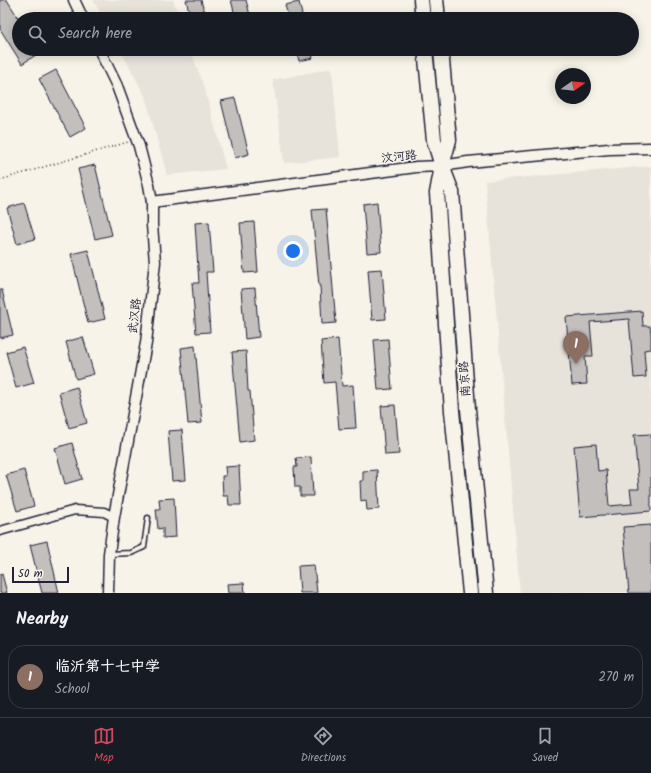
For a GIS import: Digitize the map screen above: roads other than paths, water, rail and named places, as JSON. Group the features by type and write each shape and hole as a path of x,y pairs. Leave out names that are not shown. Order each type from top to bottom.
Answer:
{"highway":[{"path":"421,0 422,12"},
{"path":"436,0 437,12"},
{"name":"南京路","path":"426,56 434,140 452,192 468,409 486,593"},
{"name":"南京路","path":"442,56 449,140 437,193 452,411 470,593"},
{"path":"463,593 467,561"}],"street":[{"path":"74,0 80,12"},
{"name":"武汉路","path":"102,56 117,86 139,146 149,185 152,202 154,262 146,343 114,517 109,554 108,593"},
{"name":"汶河路","path":"152,202 416,167 442,166 468,162 609,149 651,148"},
{"path":"0,531 75,510 104,512 114,517"}],"lane":[{"path":"109,554 131,554 144,547 148,518"}],"place":[{"name":"临沂第十七中学","path":"576,364"}]}
